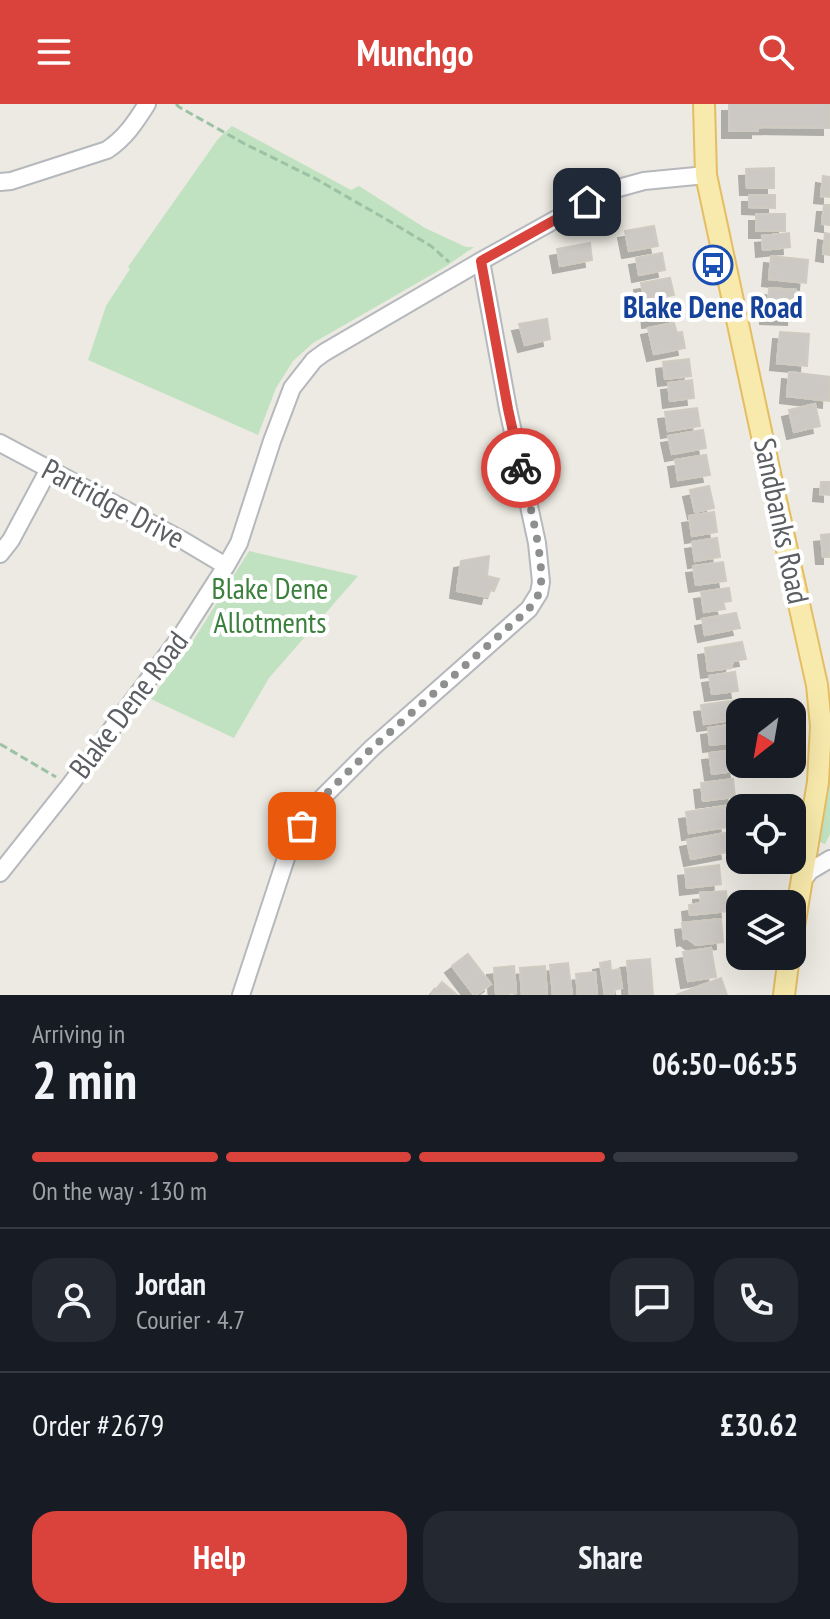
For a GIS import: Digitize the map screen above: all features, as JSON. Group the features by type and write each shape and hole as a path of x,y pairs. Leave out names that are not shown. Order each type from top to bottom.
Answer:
{"main road":[{"name":"Sandbanks Road","path":"704,104 706,175 824,687 818,782 800,890"},
{"path":"784,995 787,970"}],"street":[{"path":"0,182 107,150 133,127 147,104"},
{"name":"Blake Dene Road","path":"0,873 181,636 226,566 239,543 292,388 314,360 587,202 615,189 644,181 706,175"},
{"path":"241,995 290,846 314,806 372,748 529,609 539,593 541,582 537,543 481,261"},
{"name":"Partridge Drive","path":"0,443 226,566"},
{"path":"0,554 11,540 49,469"},
{"path":"802,881 810,871 830,859"}],"path":[{"path":"176,104 245,144 316,179 431,246 460,274"},
{"path":"0,744 70,785"}],"green space":[{"path":"232,126 351,190 359,186 425,228 466,247 474,247 313,343 293,361 276,388 258,435 88,360 106,306 130,269 128,267 218,139"},
{"name":"Blake Dene Allotments","path":"249,551 358,576 269,678 234,738 151,699 193,641"},
{"path":"830,781 830,834 825,844 820,842 818,834"}],"building":[{"path":"729,104 830,104 830,128 758,127 758,131 729,131"},
{"path":"774,168 774,188 747,188 746,169"},
{"path":"823,176 830,177 830,197 821,196"},
{"path":"749,195 775,195 775,208 749,207"},
{"path":"824,205 830,205 830,225 822,224"},
{"path":"756,214 785,214 785,231 756,231"},
{"path":"654,226 658,246 629,251 625,231"},
{"path":"789,233 790,247 763,250 762,236"},
{"path":"825,233 830,234 830,255 823,254"},
{"path":"590,243 592,260 560,266 557,249"},
{"path":"662,253 665,270 639,275 636,258"},
{"path":"771,256 808,260 806,283 769,279"},
{"path":"670,278 674,295 644,300 641,283"},
{"path":"769,288 796,290 794,318 767,317"},
{"path":"677,303 678,318 649,321 648,306"},
{"path":"547,319 550,339 525,345 519,324"},
{"path":"674,323 677,333 682,332 685,348 654,354 648,328"},
{"path":"780,332 809,334 807,366 777,363"},
{"path":"689,359 691,376 665,379 663,362"},
{"path":"789,372 830,377 829,401 787,396"},
{"path":"692,380 694,398 670,401 668,383"},
{"path":"815,404 820,426 794,432 789,410"},
{"path":"697,408 700,426 668,431 665,412"},
{"path":"703,430 706,448 672,454 668,436"},
{"path":"706,455 710,475 678,480 675,460"},
{"path":"821,482 830,482 830,495 820,494"},
{"path":"709,486 714,508 695,512 690,490"},
{"path":"714,512 717,532 692,536 689,516"},
{"path":"830,534 830,557 823,557 821,535"},
{"path":"717,538 720,557 695,561 692,542"},
{"path":"489,556 487,576 499,579 494,591 490,590 488,597 457,591 461,561"},
{"path":"723,562 726,581 696,585 693,566"},
{"path":"729,588 731,601 723,602 725,609 704,612 701,592"},
{"path":"736,613 740,628 705,635 702,619"},
{"path":"742,642 746,659 733,661 731,668 708,671 705,648"},
{"path":"735,672 738,691 712,694 709,676"},
{"path":"726,702 726,721 704,724 701,705"},
{"path":"726,725 726,743 710,745 708,728"},
{"path":"726,751 726,772 712,774 709,753"},
{"path":"733,779 735,794 703,801 701,783"},
{"path":"725,806 726,827 689,833 686,812"},
{"path":"725,833 726,852 691,859 687,840"},
{"path":"719,865 721,884 687,888 685,869"},
{"path":"726,891 726,911 690,915 689,905 701,903 700,893"},
{"path":"721,919 723,942 696,945 684,939 682,923"},
{"path":"711,948 716,977 688,981 683,952"},
{"path":"468,954 491,984 476,995 452,966"},
{"path":"650,959 653,995 630,995 627,961"},
{"path":"610,961 611,971 619,969 622,988 614,990 614,995 605,995 600,963"},
{"path":"568,963 572,995 553,995 550,965"},
{"path":"514,966 516,993 496,994 494,968"},
{"path":"545,966 547,995 522,995 520,968"},
{"path":"595,972 597,995 578,995 576,974"},
{"path":"721,978 727,995 676,995"},
{"path":"442,982 457,995 432,994"}],"way so far":[{"path":"302,826 314,806 372,748 529,609 539,593 541,582 537,543 521,468"}],"place":[{"name":"Blake Dene Road","path":"713,265"}],"route":[{"path":"521,468 481,261 587,202"}]}
